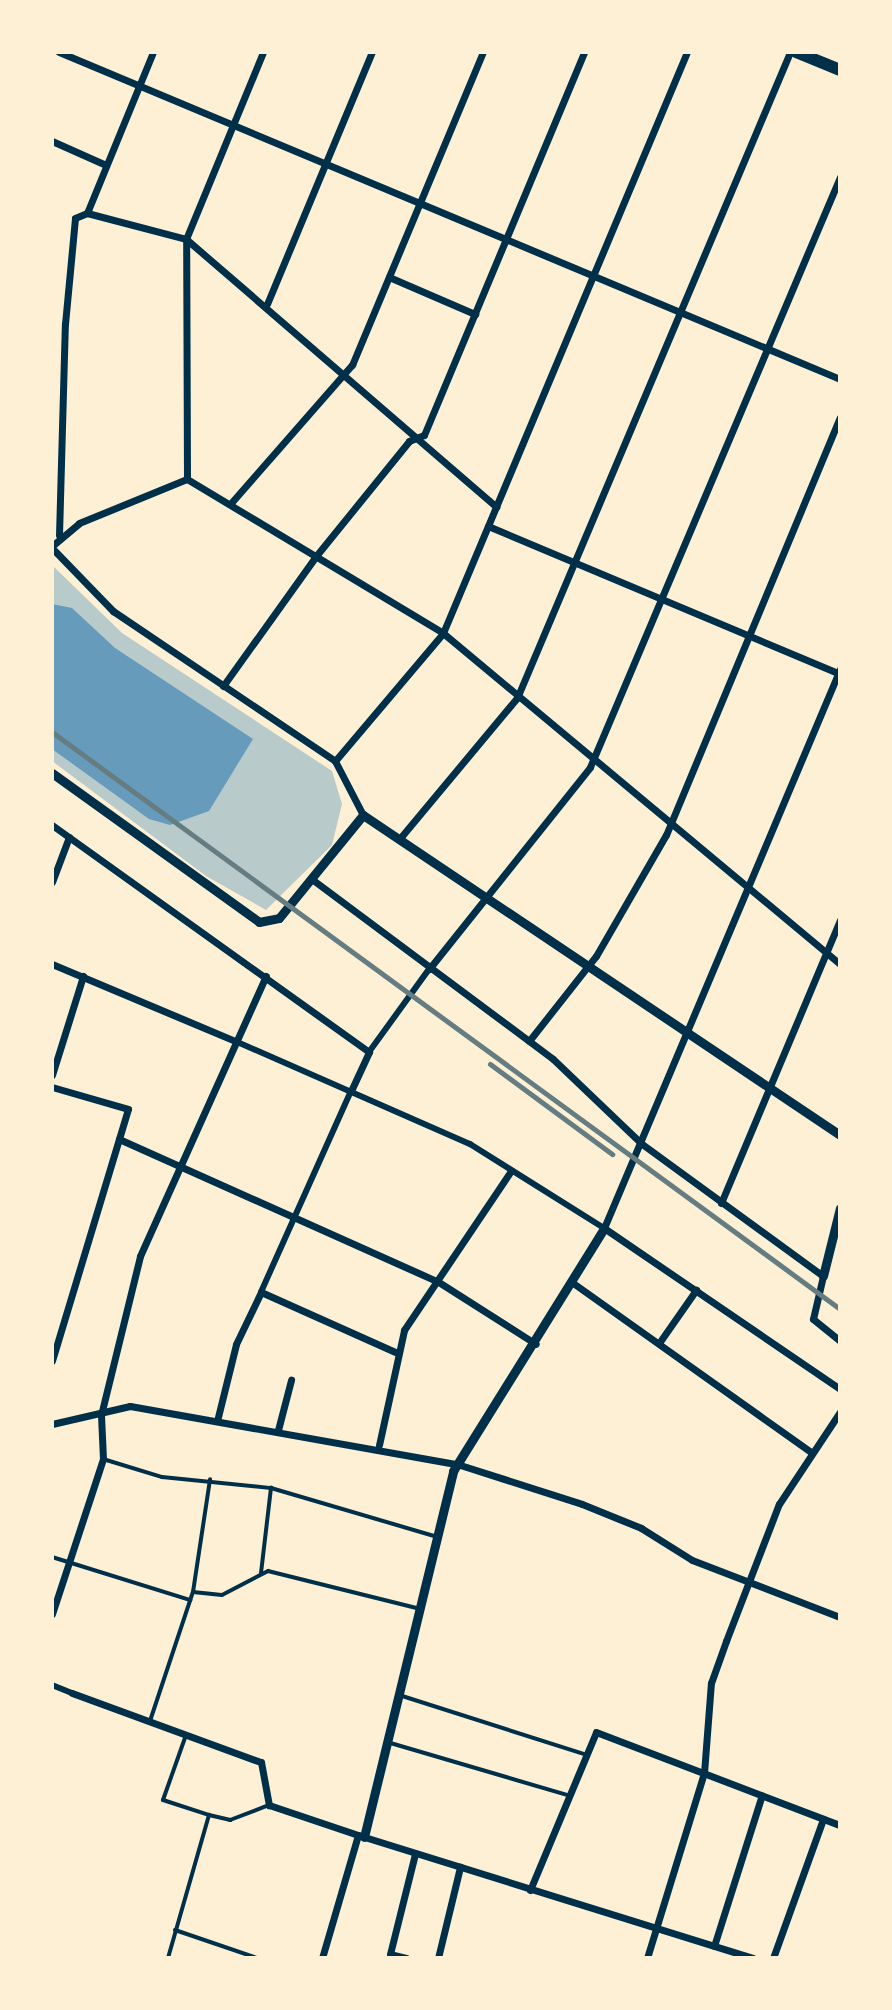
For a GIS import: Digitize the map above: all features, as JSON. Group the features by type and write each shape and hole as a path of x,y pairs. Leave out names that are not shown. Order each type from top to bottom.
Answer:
{"main road":[{"path":"796,52 840,70"}],"street":[{"path":"59,52 840,379"},
{"path":"87,213 153,52"},
{"path":"187,479 186,239 263,52"},
{"path":"267,304 372,52"},
{"path":"231,503 345,374 483,52"},
{"path":"223,686 316,556 417,437 475,314 584,52"},
{"path":"335,761 443,633 687,52"},
{"path":"401,837 517,698 790,52"},
{"path":"52,141 106,165"},
{"path":"217,1421 236,1344 369,1052 482,894 593,761 840,177"},
{"path":"496,507 267,304 186,239 87,213 75,218 65,324 59,535 52,547 113,611 335,761 363,815 401,837 768,1092 840,1135"},
{"path":"389,277 475,314"},
{"path":"529,1041 588,968 670,827 840,418"},
{"path":"59,535 187,479"},
{"path":"187,479 443,633 747,893 824,957 840,964"},
{"path":"322,1958 361,1836 416,1608 457,1464 536,1344 604,1228 840,672 488,526"},
{"path":"52,773 259,922 273,923 313,880 363,815"},
{"path":"52,825 369,1052"},
{"path":"52,882 69,837"},
{"path":"313,880 529,1041 642,1144 823,1276"},
{"path":"721,1203 840,920"},
{"path":"52,964 470,1144 604,1228 840,1389"},
{"path":"52,1075 83,976"},
{"path":"52,1614 103,1459 101,1415 140,1256 266,976"},
{"path":"52,1087 128,1109 52,1361"},
{"path":"119,1139 182,1164 437,1281 536,1344"},
{"path":"379,1445 395,1352 437,1281 511,1171"},
{"path":"840,1208 813,1319 840,1341"},
{"path":"573,1283 811,1452"},
{"path":"659,1343 696,1290"},
{"path":"261,1292 395,1352"},
{"path":"278,1430 291,1380"},
{"path":"52,1424 130,1406 379,1445 457,1464 641,1528 692,1560 840,1617"},
{"path":"647,1958 704,1773 711,1683 751,1585 779,1504 840,1412"},
{"path":"52,1685 261,1762 269,1805 415,1854 753,1958"},
{"path":"530,1890 596,1732 840,1825"},
{"path":"714,1946 762,1795"},
{"path":"773,1958 823,1819"},
{"path":"406,1958 390,1954 415,1854"},
{"path":"438,1958 460,1867"}],"lane":[{"path":"103,1459 162,1477 210,1479 271,1488 435,1537"},
{"path":"149,1721 193,1592 210,1479"},
{"path":"261,1575 271,1488"},
{"path":"52,1557 190,1600"},
{"path":"193,1592 222,1595 261,1575 416,1608"},
{"path":"396,1694 587,1755"},
{"path":"186,1735 163,1800 230,1820 269,1805"},
{"path":"385,1741 570,1796"},
{"path":"168,1958 209,1815"},
{"path":"175,1930 257,1958"}],"shaded area":[{"path":"52,565 122,633 332,771 342,804 332,845 266,910 206,876 52,761"}],"water":[{"path":"52,604 72,608 115,648 253,739 209,811 170,825 149,819 52,749"}],"railway":[{"path":"52,732 840,1309"},
{"path":"490,1064 612,1154"}]}
